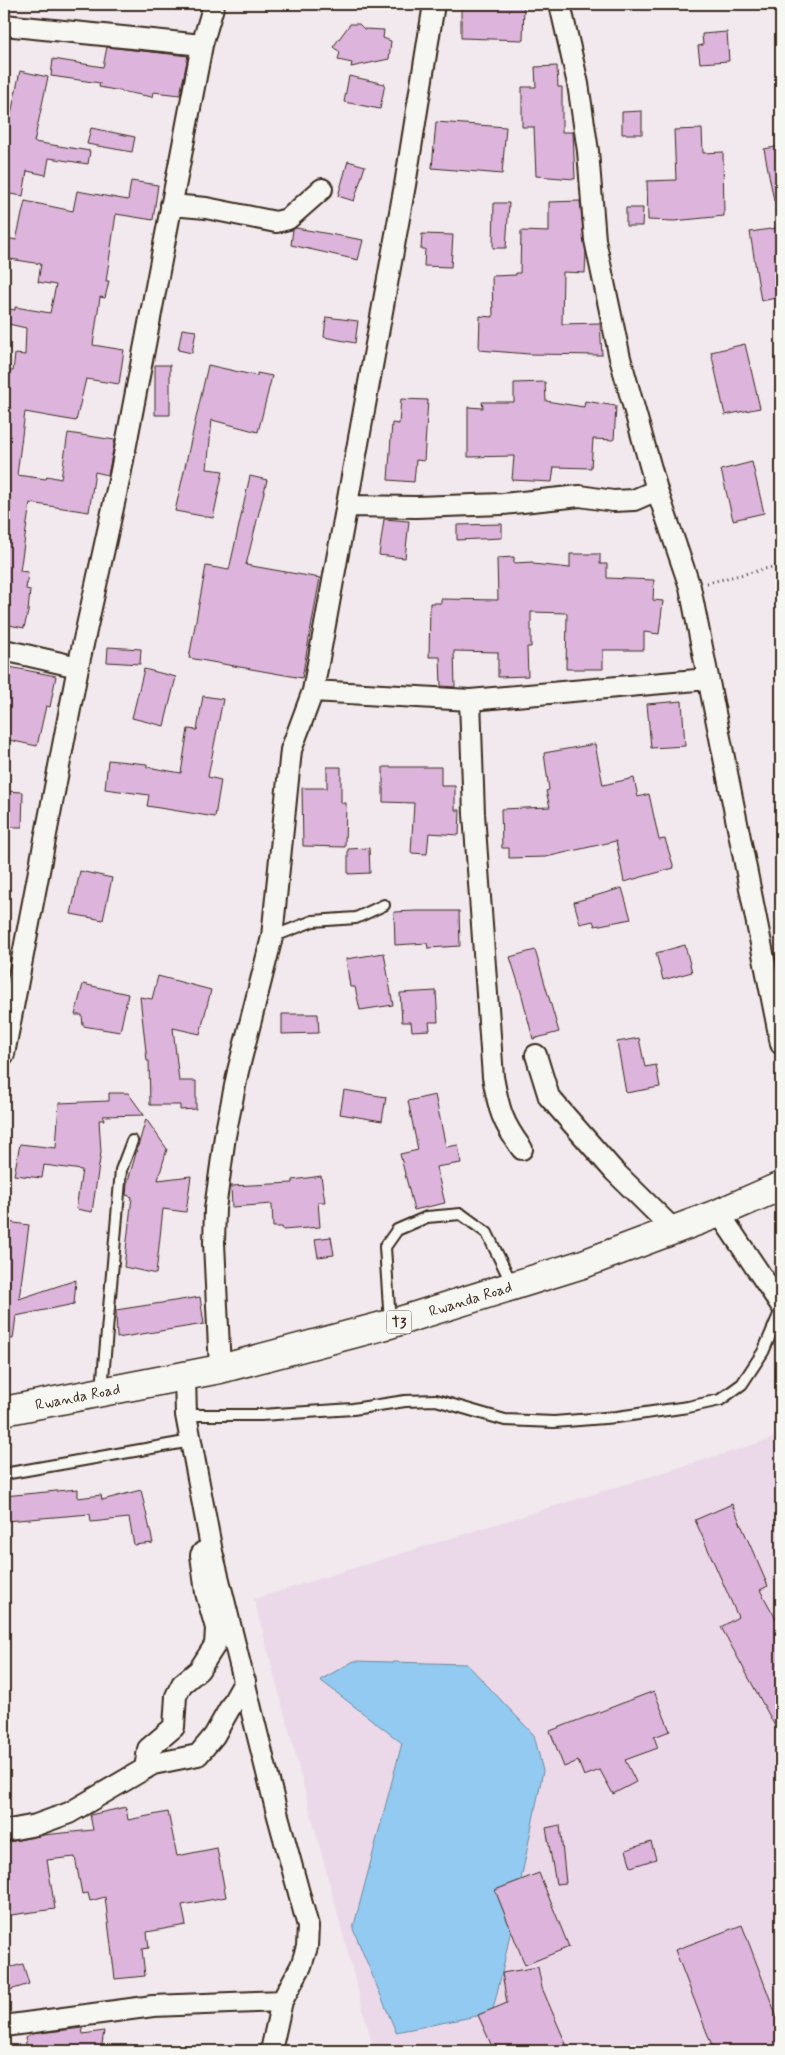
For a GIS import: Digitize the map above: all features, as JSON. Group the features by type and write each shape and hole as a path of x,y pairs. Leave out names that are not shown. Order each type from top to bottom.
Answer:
{"highway":[{"name":"Rwanda Road","path":"4,1411 102,1390 185,1377 390,1324 583,1264 781,1186"}],"street":[{"path":"4,1054 78,667 120,476 202,45 214,4"},
{"path":"220,1369 214,1243 215,1209 225,1136 238,1071 272,937 291,750 313,691 406,184 434,4"},
{"path":"560,4 578,84 586,142 595,240 620,358 657,490 690,587 781,1044"},
{"path":"4,26 202,45"},
{"path":"171,205 206,208 276,222 288,219 322,188"},
{"path":"348,506 416,507 504,504 580,496 613,501 634,500 657,490"},
{"path":"4,650 78,667"},
{"path":"313,691 470,700 708,679"},
{"path":"470,700 474,814 493,1077 500,1113 506,1127 522,1149"},
{"path":"536,1055 550,1097 614,1171 673,1229"},
{"path":"719,1212 781,1305"},
{"path":"185,1377 186,1415 210,1543 275,1805 308,1926 307,1947 301,1966 282,2001 271,2051"},
{"path":"145,1769 148,1749 174,1727 176,1696 179,1690 199,1670 215,1645 216,1628 206,1593 201,1555 210,1543"},
{"path":"4,1831 36,1824 69,1813 153,1764 191,1758 204,1750 245,1681"},
{"path":"4,2026 153,2006 282,2001"}],"lane":[{"path":"272,937 313,922 356,918 384,905"},
{"path":"102,1390 121,1170 132,1142"},
{"path":"390,1324 384,1247 397,1230 427,1217 460,1214 487,1233 512,1286"},
{"path":"186,1415 261,1415 353,1410 406,1401 436,1400 505,1420 554,1422 617,1417 688,1407 720,1400 742,1384 763,1352 781,1310"},
{"path":"4,1474 191,1441"}],"path":[{"path":"690,587 781,565"}],"shaded area":[{"path":"781,1436 781,2051 374,2051 254,1599"}],"water":[{"path":"354,1661 467,1664 534,1735 543,1771 502,1973 492,2013 396,2032 353,1929 402,1743 320,1680"}],"building":[{"path":"461,4 524,4 523,40 461,38"},
{"path":"350,24 359,24 364,29 384,30 383,38 391,41 389,59 351,67 352,63 338,60 340,52 333,47"},
{"path":"727,32 729,61 700,63 698,46 703,45 702,34"},
{"path":"107,47 188,56 180,95 153,92 152,97 99,87 100,83 51,76 53,59 103,67"},
{"path":"557,66 558,87 562,87 562,132 573,132 575,179 536,176 534,127 522,127 522,87 536,87 535,67"},
{"path":"20,71 48,77 34,142 90,151 88,164 49,158 46,175 27,171 23,196 4,193 4,147"},
{"path":"349,76 385,84 380,109 344,102"},
{"path":"642,111 642,134 622,134 622,112"},
{"path":"436,122 506,127 502,174 432,168"},
{"path":"91,128 135,137 132,152 87,144"},
{"path":"702,129 703,153 723,152 724,216 674,221 648,220 647,181 676,180 674,130"},
{"path":"781,146 781,200 774,201 764,149"},
{"path":"348,161 365,166 354,201 338,196"},
{"path":"131,181 158,185 153,220 116,214 106,281 109,281 105,298 100,297 93,345 124,350 119,384 86,379 76,421 25,412 17,475 46,479 47,476 61,479 68,433 115,440 108,475 95,472 89,512 30,503 20,571 28,572 26,589 30,590 28,612 24,628 4,624 5,371 13,371 15,354 25,355 26,328 4,323 4,308 15,310 15,307 50,313 56,285 38,282 41,264 4,258 4,237 16,240 25,201 73,211 77,191 128,200"},
{"path":"580,201 586,253 585,273 563,272 562,324 600,323 602,355 529,354 479,350 480,316 493,317 492,276 516,275 516,273 520,273 521,231 549,232 549,202"},
{"path":"494,203 509,203 506,248 493,248"},
{"path":"626,208 643,208 642,226 626,226"},
{"path":"777,228 781,253 781,297 761,301 750,232"},
{"path":"293,229 363,240 358,260 291,245"},
{"path":"422,234 453,235 451,267 424,266 425,249 421,249"},
{"path":"326,317 358,321 355,343 324,337"},
{"path":"182,329 196,331 192,353 178,350"},
{"path":"745,344 760,408 725,415 711,352"},
{"path":"155,365 170,365 170,415 155,415"},
{"path":"208,365 257,376 257,373 272,376 258,432 212,420 207,469 223,471 213,518 175,511"},
{"path":"545,382 546,401 584,407 585,401 616,406 614,440 593,439 591,468 554,467 552,482 512,480 514,456 468,457 468,407 483,408 482,402 514,402 514,383"},
{"path":"401,399 428,400 424,461 416,460 414,482 388,480 392,423 399,424"},
{"path":"752,462 764,513 733,520 721,470"},
{"path":"250,476 267,480 246,565 320,578 302,678 189,658 206,566 229,570"},
{"path":"384,519 409,521 405,558 379,555"},
{"path":"502,524 502,538 457,540 457,525"},
{"path":"570,554 600,554 600,564 607,564 607,578 654,580 653,600 663,601 659,634 644,632 644,650 603,650 603,669 566,669 567,613 531,612 531,647 527,647 528,676 498,677 498,652 454,651 455,687 441,686 440,657 429,657 430,603 441,603 441,599 498,600 497,558 514,557 514,563 533,562 533,564 570,568"},
{"path":"108,647 141,649 140,664 107,662"},
{"path":"4,666 56,676 50,707 46,706 37,746 4,739"},
{"path":"144,669 176,677 164,726 132,718"},
{"path":"203,696 223,699 208,777 221,780 215,817 147,806 149,795 105,789 108,760 147,764 147,767 181,773 188,729 197,730"},
{"path":"682,701 685,746 651,748 647,704"},
{"path":"595,744 603,785 634,778 638,797 649,794 659,840 665,839 674,868 624,882 616,841 546,857 509,858 509,848 502,848 501,809 550,807 546,791 549,790 544,753"},
{"path":"327,767 341,767 341,803 346,803 345,847 303,846 302,788 327,788"},
{"path":"383,767 441,767 441,786 455,786 455,810 460,810 459,835 429,833 427,854 411,853 414,803 383,802"},
{"path":"4,791 23,792 22,827 4,827"},
{"path":"369,848 370,873 348,874 348,849"},
{"path":"80,871 112,878 103,920 71,914"},
{"path":"622,888 631,919 595,926 593,921 580,924 574,902"},
{"path":"459,911 460,946 428,948 427,943 395,945 394,912"},
{"path":"685,945 692,972 663,980 656,953"},
{"path":"535,950 559,1032 533,1039 510,957"},
{"path":"384,953 393,1005 360,1010 355,987 350,987 346,959"},
{"path":"158,976 211,990 200,1034 173,1028 179,1081 196,1081 196,1109 180,1110 180,1105 150,1105 149,1061 147,1061 140,997 152,999"},
{"path":"83,984 128,994 120,1032 83,1026 82,1015 75,1015"},
{"path":"436,991 438,1022 429,1022 430,1030 412,1031 411,1022 402,1022 400,993"},
{"path":"282,1014 318,1014 319,1033 282,1034"},
{"path":"639,1038 645,1067 656,1065 660,1087 626,1093 617,1042"},
{"path":"344,1090 386,1097 382,1121 340,1114"},
{"path":"109,1093 128,1093 144,1115 103,1116 104,1120 99,1120 101,1152 92,1212 76,1209 82,1170 44,1165 42,1178 14,1175 20,1144 56,1148 59,1103 109,1101"},
{"path":"435,1095 446,1147 458,1145 461,1163 436,1167 445,1203 414,1210 400,1154 418,1150 408,1101"},
{"path":"146,1119 167,1149 158,1180 191,1176 186,1212 163,1209 156,1274 124,1267 132,1197 126,1195 127,1184"},
{"path":"321,1176 325,1202 318,1202 320,1227 283,1230 282,1227 273,1227 272,1204 232,1207 231,1186 293,1183 293,1180"},
{"path":"7,1222 29,1225 19,1299 76,1280 74,1304 16,1316 13,1339 4,1338 4,1239"},
{"path":"331,1237 334,1255 318,1257 315,1239"},
{"path":"200,1297 204,1324 117,1338 116,1310"},
{"path":"78,1489 78,1498 101,1495 102,1500 141,1490 153,1543 134,1545 129,1518 91,1522 90,1514 6,1521 4,1496"},
{"path":"732,1504 768,1586 760,1590 781,1628 781,1737 721,1627 738,1617 695,1520"},
{"path":"654,1691 670,1731 654,1737 658,1748 625,1760 636,1782 613,1794 600,1770 584,1776 578,1761 564,1767 550,1731"},
{"path":"126,1807 128,1820 168,1812 177,1856 217,1848 226,1897 182,1905 186,1925 147,1932 149,1948 142,1949 145,1976 115,1979 105,1897 90,1901 88,1893 82,1894 75,1857 47,1860 55,1909 4,1916 4,1843 43,1835 93,1830 90,1815"},
{"path":"560,1825 566,1883 556,1884 546,1828"},
{"path":"651,1842 656,1859 631,1867 626,1850"},
{"path":"539,1873 569,1947 525,1965 495,1890"},
{"path":"742,1925 781,2028 781,2051 714,2051 675,1950"},
{"path":"23,1964 29,1984 4,1992 4,1969"},
{"path":"538,1967 542,1988 569,2051 494,2051 478,2015 507,2003 502,1973"},
{"path":"82,2028 83,2034 104,2031 101,2051 27,2051 25,2038 31,2034"}]}
